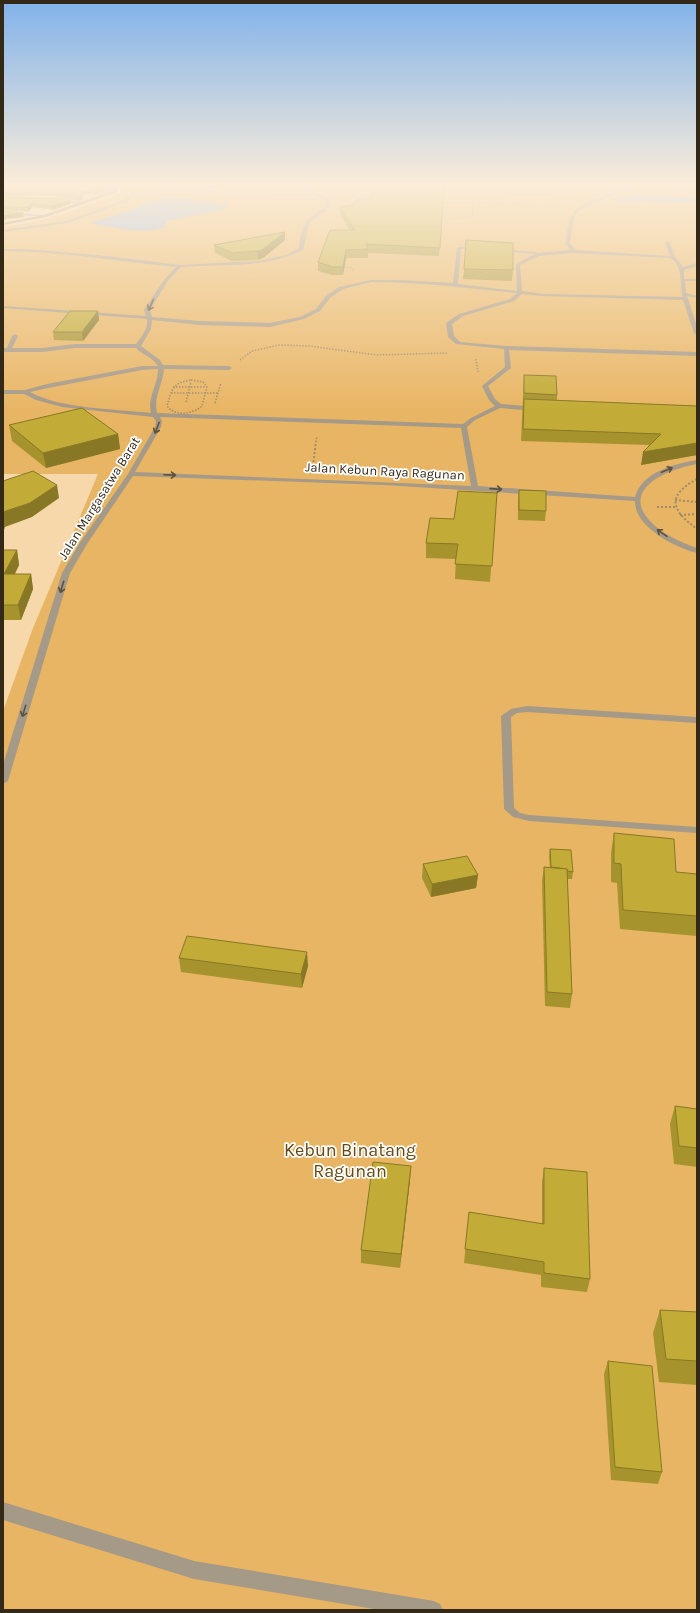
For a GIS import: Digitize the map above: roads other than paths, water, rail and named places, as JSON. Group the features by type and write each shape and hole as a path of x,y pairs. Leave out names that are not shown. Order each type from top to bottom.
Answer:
{"street":[{"path":"125,259 180,266 251,263 270,259"},
{"path":"455,285 458,259"},
{"path":"520,293 518,264 524,259"},
{"path":"677,259 682,269 685,297 697,333"},
{"path":"682,269 697,264"},
{"path":"138,346 151,326 151,318 148,310 155,296 175,270 180,266"},
{"path":"682,280 697,280"},
{"path":"3,307 200,323 270,325 302,318 318,310 328,297 341,288 360,282 401,281 455,285 520,293 580,296 697,297"},
{"path":"520,293 512,300 461,315 449,323 450,337 458,343 506,348 697,354"},
{"path":"6,350 15,336"},
{"path":"6,350 42,350 75,346 138,346"},
{"path":"138,346 140,351 159,362 161,367 230,368"},
{"path":"499,406 492,400 485,386 508,368 506,348"},
{"name":"Jalan Margasatwa Barat","path":"3,392 25,392 111,373 161,367 161,374 152,407 159,420 158,427 131,474 83,544 66,573 3,781"},
{"name":"Jalan Margasatwa Barat","path":"25,392 38,399 62,405 155,415"},
{"path":"155,415 183,414 211,417 464,426 473,419 499,406 540,409"},
{"path":"464,426 475,488"},
{"path":"697,462 670,468 653,477 642,487 637,499 638,506 646,520 662,534 685,547 697,551"},
{"name":"Jalan Kebun Raya Ragunan","path":"131,474 312,479 637,499"},
{"path":"697,720 527,709 514,711 506,716 509,809 517,815 530,818 697,830"},
{"path":"3,1511 194,1570 434,1610"}],"park label":[{"name":"Kebun Binatang Ragunan","path":"350,1160"}]}
